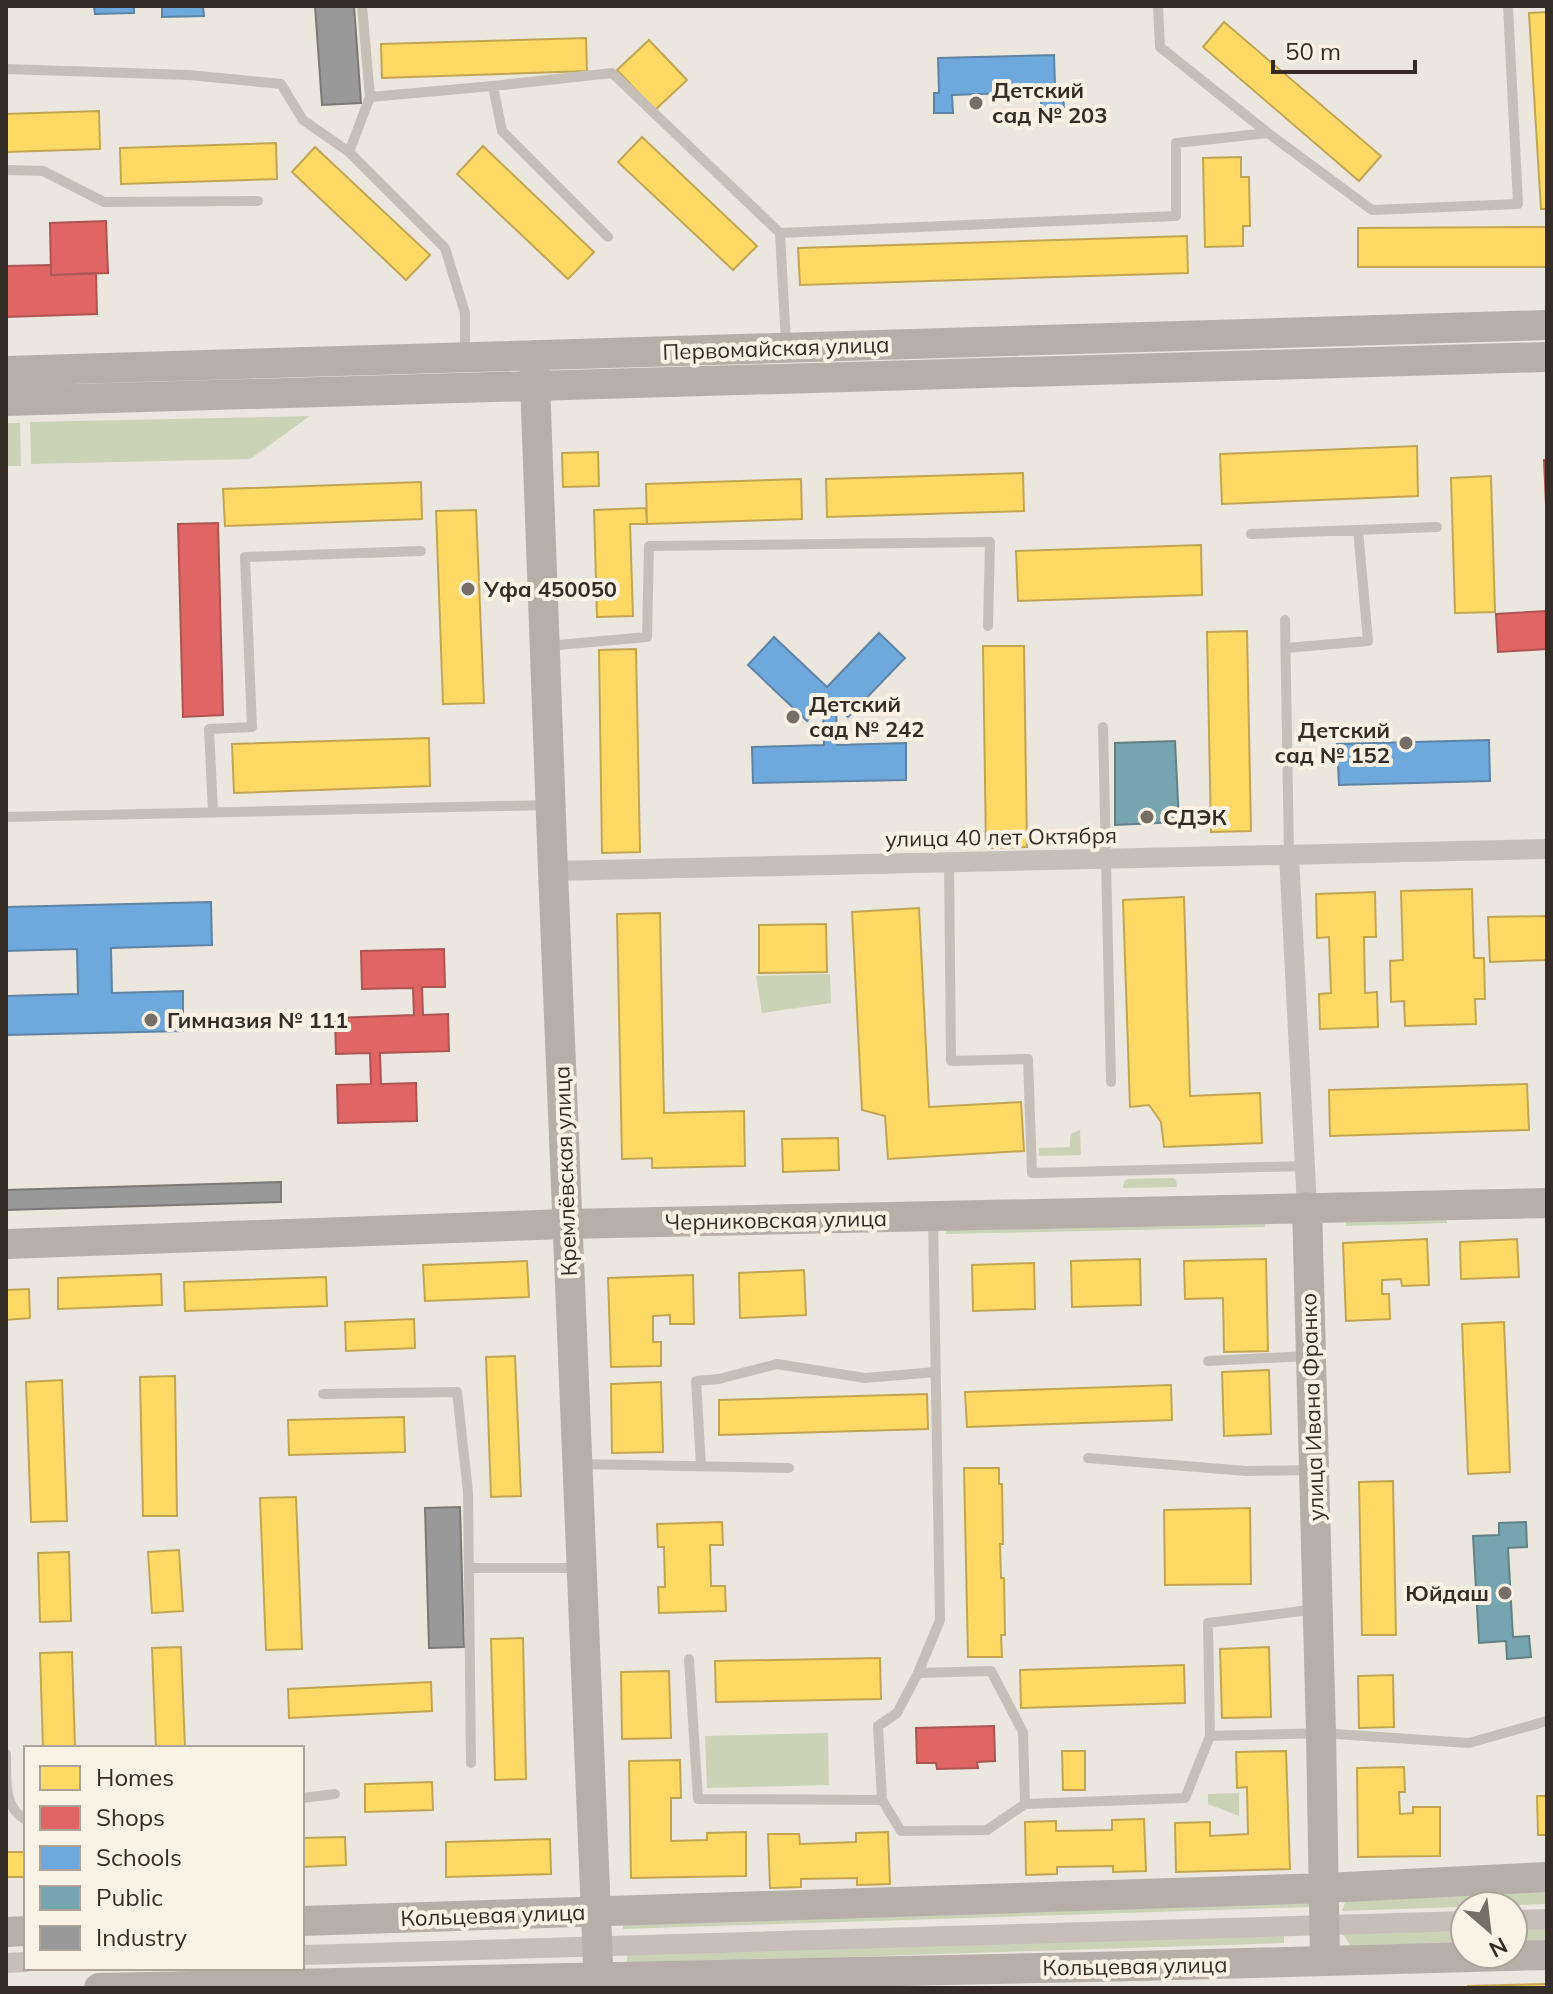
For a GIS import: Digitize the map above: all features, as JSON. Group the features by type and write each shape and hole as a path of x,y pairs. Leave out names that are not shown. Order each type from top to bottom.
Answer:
{"main road":[{"name":"Первомайская улица","path":"6,371 1547,325"},
{"name":"Кремлёвская улица","path":"534,355 599,1982"},
{"name":"Первомайская улица","path":"6,401 1547,357"},
{"name":"Черниковская улица","path":"6,1244 567,1224 1547,1203"},
{"name":"улица Ивана Франко","path":"1307,1207 1325,1960"},
{"name":"Кольцевая улица","path":"304,1921 1325,1888 1547,1877"},
{"name":"Кольцевая улица","path":"99,1988 753,1981 1138,1971 1325,1960 1547,1955"}],"street":[{"name":"улица 40 лет Октября","path":"553,871 1547,849"},
{"name":"улица Ивана Франко","path":"1289,855 1307,1207"},
{"path":"304,1955 1449,1921"}],"lane":[{"path":"349,152 370,97 362,6"},
{"path":"1158,6 1160,47 1372,210 1518,204 1508,6"},
{"path":"6,69 189,75 281,84 303,120 349,152 445,248 465,313 465,357"},
{"path":"370,97 612,73 780,233 786,347"},
{"path":"493,86 502,131 608,237"},
{"path":"780,233 1176,216 1176,143 1268,133"},
{"path":"6,170 43,171 104,202 258,201"},
{"path":"1251,534 1437,527"},
{"path":"1286,648 1368,641 1358,530"},
{"path":"545,646 647,637 649,546 990,542 988,626"},
{"path":"213,812 209,729 252,727 245,557 421,551"},
{"path":"1285,620 1289,855"},
{"path":"1103,727 1111,1082"},
{"path":"6,817 550,805"},
{"path":"949,862 951,1061 1028,1059 1032,1173 1305,1166"},
{"path":"933,1216 940,1620 897,1713 878,1726 882,1800 901,1831 987,1830 1025,1804 1185,1798 1210,1736 1208,1623 1318,1609"},
{"path":"1208,1361 1310,1356"},
{"path":"701,1466 696,1381 719,1379 777,1364 865,1378 936,1372"},
{"path":"323,1394 457,1392 468,1492 471,1763"},
{"path":"1088,1458 1246,1471 1314,1470"},
{"path":"577,1464 789,1468"},
{"path":"470,1568 582,1568"},
{"path":"689,1659 698,1799 882,1800"},
{"path":"918,1673 991,1671 1023,1732 1025,1804"},
{"path":"1210,1736 1321,1733 1469,1743 1547,1721"},
{"path":"6,1754 9,1803 24,1819"},
{"path":"304,1798 335,1794"}],"green space":[{"path":"310,416 250,459 31,464 30,422"},
{"path":"6,423 20,423 21,466 6,466"},
{"path":"830,974 831,1003 762,1013 756,976"},
{"path":"1080,1130 1081,1155 1039,1156 1039,1148 1070,1147 1072,1133"},
{"path":"1173,1178 1177,1187 1123,1188 1127,1179"},
{"path":"1346,1213 1447,1216 1447,1223 1346,1226"},
{"path":"1264,1215 1265,1227 946,1234 946,1222"},
{"path":"828,1733 829,1785 707,1788 705,1736"},
{"path":"1239,1793 1239,1816 1208,1804 1208,1794"},
{"path":"1547,1889 1547,1904 1529,1905 1527,1890"},
{"path":"1449,1894 1449,1907 1342,1911 1346,1899"},
{"path":"1317,1895 1312,1907 623,1929 623,1917"},
{"path":"1547,1924 1547,1940 1529,1941 1529,1925"},
{"path":"1449,1929 1449,1943 1350,1945 1342,1933"},
{"path":"1284,1931 1284,1943 627,1964 627,1952"}],"building: Homes":[{"path":"1547,12 1547,209 1541,209 1529,13"},
{"path":"1224,22 1381,156 1359,181 1203,47"},
{"path":"586,38 587,71 382,78 381,44"},
{"path":"649,40 687,80 655,110 617,70"},
{"path":"99,111 100,149 6,152 6,114"},
{"path":"642,137 757,246 733,270 618,162"},
{"path":"276,143 277,179 121,184 120,148"},
{"path":"483,146 594,252 568,279 457,174"},
{"path":"315,147 430,255 406,280 292,172"},
{"path":"1241,157 1241,177 1249,177 1250,226 1243,226 1243,246 1205,247 1203,158"},
{"path":"1547,227 1547,267 1358,267 1358,228"},
{"path":"1187,236 1188,273 800,285 798,248"},
{"path":"1417,446 1418,496 1222,504 1220,454"},
{"path":"598,452 599,486 563,487 562,453"},
{"path":"1023,473 1024,511 827,517 826,479"},
{"path":"1491,476 1495,612 1455,613 1451,478"},
{"path":"801,479 802,519 647,524 646,484"},
{"path":"421,482 422,519 225,526 223,489"},
{"path":"646,508 647,524 630,524 633,616 597,617 594,510"},
{"path":"476,510 484,703 443,704 436,511"},
{"path":"1201,545 1202,595 1018,601 1016,551"},
{"path":"1247,631 1251,831 1211,832 1207,632"},
{"path":"983,646 1024,646 1027,847 986,848"},
{"path":"636,649 640,852 602,853 599,650"},
{"path":"429,738 430,786 234,793 232,744"},
{"path":"1472,889 1474,958 1484,958 1485,999 1475,999 1476,1024 1405,1026 1404,1001 1391,1002 1390,961 1403,960 1401,891"},
{"path":"1375,892 1376,937 1364,937 1365,993 1377,992 1378,1027 1320,1029 1319,994 1331,993 1329,937 1317,938 1316,894"},
{"path":"1184,897 1190,1096 1260,1093 1262,1143 1164,1147 1161,1122 1149,1105 1130,1107 1123,900"},
{"path":"919,908 929,1107 1021,1102 1024,1151 888,1159 885,1116 862,1110 852,912"},
{"path":"660,913 664,1113 744,1111 745,1166 652,1168 652,1158 622,1159 617,914"},
{"path":"1547,916 1547,960 1490,962 1488,917"},
{"path":"826,924 827,972 759,973 759,925"},
{"path":"1527,1084 1529,1130 1330,1136 1329,1090"},
{"path":"838,1138 839,1170 783,1172 782,1139"},
{"path":"1427,1239 1429,1285 1402,1286 1401,1279 1382,1280 1382,1294 1389,1294 1390,1319 1346,1321 1343,1243"},
{"path":"1517,1239 1519,1277 1461,1279 1460,1242"},
{"path":"1140,1259 1141,1305 1072,1307 1071,1261"},
{"path":"1266,1259 1268,1351 1224,1352 1223,1298 1185,1299 1184,1261"},
{"path":"527,1261 529,1297 425,1301 423,1265"},
{"path":"1034,1263 1035,1309 973,1311 972,1265"},
{"path":"804,1270 806,1315 740,1318 739,1273"},
{"path":"161,1274 162,1305 58,1309 58,1278"},
{"path":"693,1275 694,1324 670,1324 670,1315 653,1316 653,1342 661,1342 661,1366 611,1367 608,1278"},
{"path":"326,1277 327,1306 185,1311 184,1282"},
{"path":"29,1289 30,1318 6,1320 6,1290"},
{"path":"414,1319 415,1348 346,1351 345,1322"},
{"path":"1504,1322 1510,1472 1468,1474 1462,1324"},
{"path":"515,1356 521,1496 491,1497 486,1357"},
{"path":"1269,1370 1271,1434 1224,1436 1222,1372"},
{"path":"175,1376 177,1516 143,1516 140,1377"},
{"path":"62,1380 67,1521 31,1522 26,1382"},
{"path":"661,1382 663,1452 612,1453 611,1384"},
{"path":"1171,1385 1172,1420 967,1427 965,1392"},
{"path":"927,1394 928,1429 719,1435 719,1400"},
{"path":"404,1417 405,1452 289,1455 288,1420"},
{"path":"964,1468 999,1468 999,1484 1002,1484 1003,1544 1000,1544 1005,1635 1001,1635 1002,1657 968,1657"},
{"path":"1393,1481 1396,1635 1362,1635 1359,1482"},
{"path":"296,1497 302,1649 266,1650 260,1498"},
{"path":"1250,1508 1251,1584 1165,1585 1164,1510"},
{"path":"722,1522 723,1545 710,1545 711,1586 725,1586 726,1611 659,1613 658,1587 665,1587 664,1547 658,1547 657,1524"},
{"path":"179,1550 183,1611 152,1613 148,1552"},
{"path":"69,1552 71,1621 40,1622 38,1553"},
{"path":"523,1638 526,1779 495,1780 491,1639"},
{"path":"181,1647 185,1746 156,1746 152,1648"},
{"path":"1269,1647 1271,1717 1222,1718 1220,1649"},
{"path":"72,1652 75,1746 43,1746 40,1653"},
{"path":"880,1658 881,1699 716,1702 715,1661"},
{"path":"1184,1665 1185,1703 1021,1708 1020,1670"},
{"path":"669,1671 671,1738 622,1739 621,1672"},
{"path":"1393,1675 1394,1727 1359,1728 1358,1676"},
{"path":"431,1682 432,1711 289,1718 288,1689"},
{"path":"1062,1751 1085,1751 1085,1790 1063,1790"},
{"path":"1286,1751 1290,1869 1176,1872 1175,1823 1210,1822 1210,1836 1248,1834 1247,1787 1237,1788 1236,1752"},
{"path":"680,1760 681,1798 671,1798 671,1841 707,1840 707,1833 746,1832 746,1876 631,1878 629,1761"},
{"path":"1404,1767 1405,1792 1399,1792 1400,1814 1413,1813 1413,1807 1440,1807 1440,1856 1358,1857 1357,1768"},
{"path":"432,1782 433,1810 365,1812 365,1784"},
{"path":"1537,1796 1547,1796 1547,1835 1538,1835"},
{"path":"1144,1819 1146,1871 1113,1872 1113,1866 1057,1867 1057,1874 1026,1875 1025,1822 1056,1821 1056,1831 1112,1830 1112,1820"},
{"path":"888,1832 890,1884 857,1885 857,1878 801,1879 801,1887 770,1888 768,1834 799,1834 800,1844 856,1842 856,1833"},
{"path":"345,1837 346,1865 304,1867 304,1838"},
{"path":"550,1839 551,1874 446,1877 446,1842"},
{"path":"6,1852 24,1852 24,1877 6,1877"},
{"path":"1547,1984 1547,1988 1468,1988 1468,1986"}],"building: Shops":[{"path":"106,221 108,273 51,275 50,223"},
{"path":"51,265 51,275 96,273 97,314 6,317 6,266"},
{"path":"1544,460 1547,460 1547,526"},
{"path":"218,523 223,715 183,717 178,524"},
{"path":"1547,611 1547,649 1498,652 1496,614"},
{"path":"444,949 445,987 422,987 423,1015 448,1014 449,1051 380,1053 381,1084 416,1083 417,1121 338,1123 337,1085 371,1084 370,1053 336,1054 335,1018 414,1015 413,988 362,989 361,951"},
{"path":"994,1726 995,1761 977,1762 978,1768 937,1769 936,1763 917,1763 916,1728"}],"building: Schools":[{"path":"94,6 134,6 134,13 95,14"},
{"path":"162,6 203,6 204,16 162,17"},
{"path":"1054,55 1055,88 1063,88 1064,110 1041,110 1041,92 952,95 953,113 934,113 934,93 939,93 938,58"},
{"path":"879,633 905,658 848,717 836,705 837,745 906,743 906,780 753,783 752,747 824,745 823,703 807,721 748,665 774,637 827,687"},
{"path":"1489,740 1490,781 1339,785 1337,744"},
{"path":"211,902 212,945 111,948 112,993 183,991 183,1031 7,1035 6,996 78,994 77,949 6,951 6,907"}],"building: Public":[{"path":"1175,741 1179,822 1115,825 1115,743"},
{"path":"1526,1522 1527,1547 1508,1548 1513,1637 1529,1636 1531,1657 1507,1659 1506,1641 1479,1643 1473,1536 1499,1535 1499,1523"}],"building: Industry":[{"path":"315,6 354,6 361,103 322,105"},
{"path":"281,1182 281,1202 6,1210 6,1190"},
{"path":"460,1507 464,1647 429,1648 425,1508"}],"place":[{"name":"Детский сад № 203","path":"976,103"},
{"name":"Уфа 450050","path":"468,589"},
{"name":"Детский сад № 242","path":"793,717"},
{"name":"Детский сад № 152","path":"1406,743"},
{"name":"СДЭК","path":"1147,817"},
{"name":"Гимназия № 111","path":"151,1020"},
{"name":"Юйдаш","path":"1505,1593"}]}
